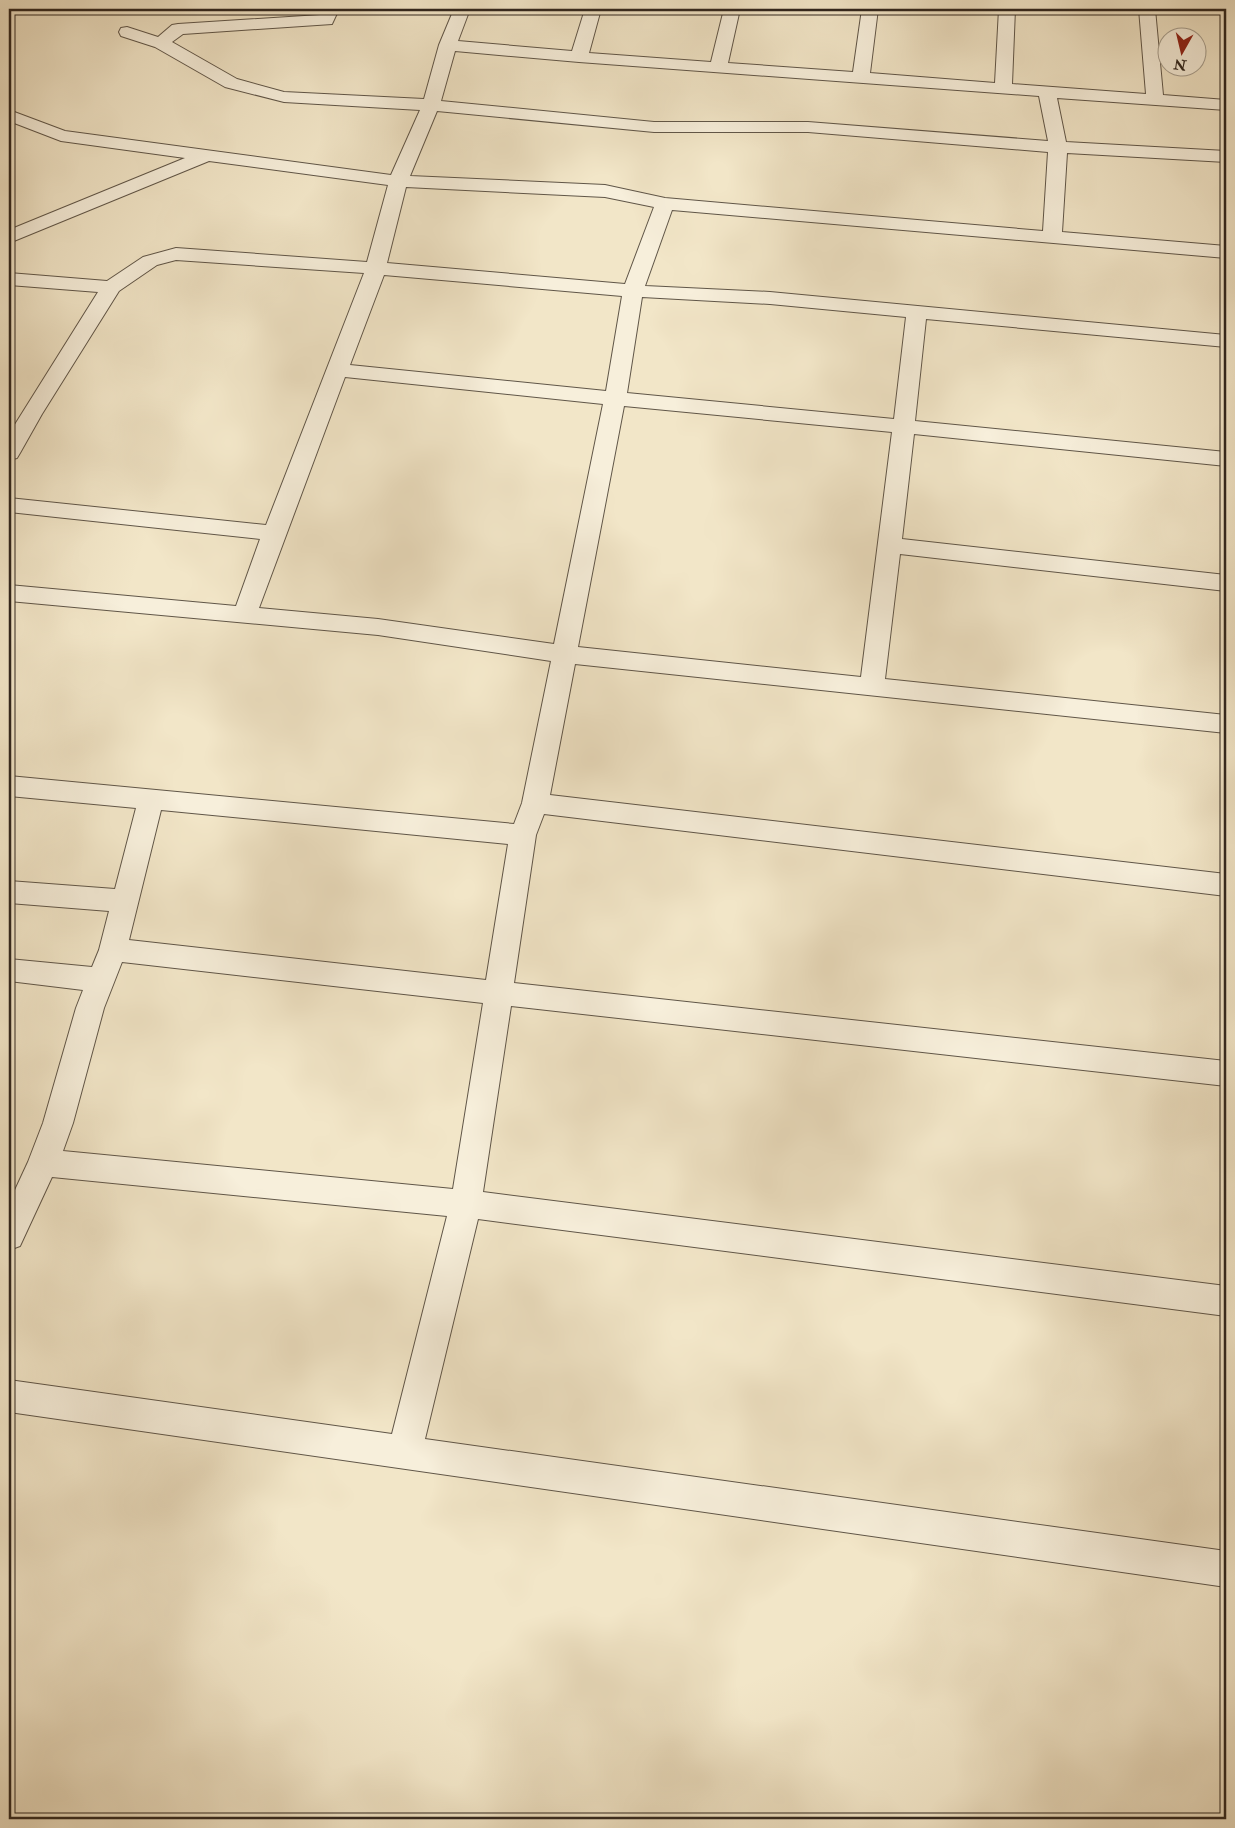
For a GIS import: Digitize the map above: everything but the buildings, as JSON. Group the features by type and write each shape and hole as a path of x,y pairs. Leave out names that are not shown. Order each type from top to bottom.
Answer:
{"street":[{"path":"161,43 178,29 191,9"},
{"path":"178,29 326,20 331,9"},
{"path":"245,614 375,268 398,181 431,104 448,45 462,9"},
{"path":"579,57 593,9"},
{"path":"718,67 732,9"},
{"path":"861,78 870,9"},
{"path":"1004,89 1007,9"},
{"path":"1147,9 1155,100"},
{"path":"127,32 161,43 230,83 284,97 431,104 654,127 808,127 1058,147 1226,156"},
{"path":"448,45 579,57 1226,105"},
{"path":"1048,92 1058,147 1052,236"},
{"path":"9,115 61,136 398,181 605,191 666,204 1226,252"},
{"path":"9,237 207,155"},
{"path":"405,1451 466,1204 523,835 534,804 615,399 633,291 666,204"},
{"path":"9,453 31,414 111,287 150,261 176,254 375,268 633,291 770,298 1226,341"},
{"path":"9,279 111,287"},
{"path":"872,686 917,312"},
{"path":"337,370 1226,459"},
{"path":"9,505 274,533"},
{"path":"890,545 1226,583"},
{"path":"9,593 378,627 563,654 1226,724"},
{"path":"9,786 523,835"},
{"path":"9,1236 43,1163 58,1123 90,1008 113,950 151,799"},
{"path":"534,804 1226,885"},
{"path":"9,892 125,901"},
{"path":"113,950 1226,1074"},
{"path":"9,970 101,980"},
{"path":"43,1163 466,1204 1226,1301"},
{"path":"9,1396 1226,1569"}]}
